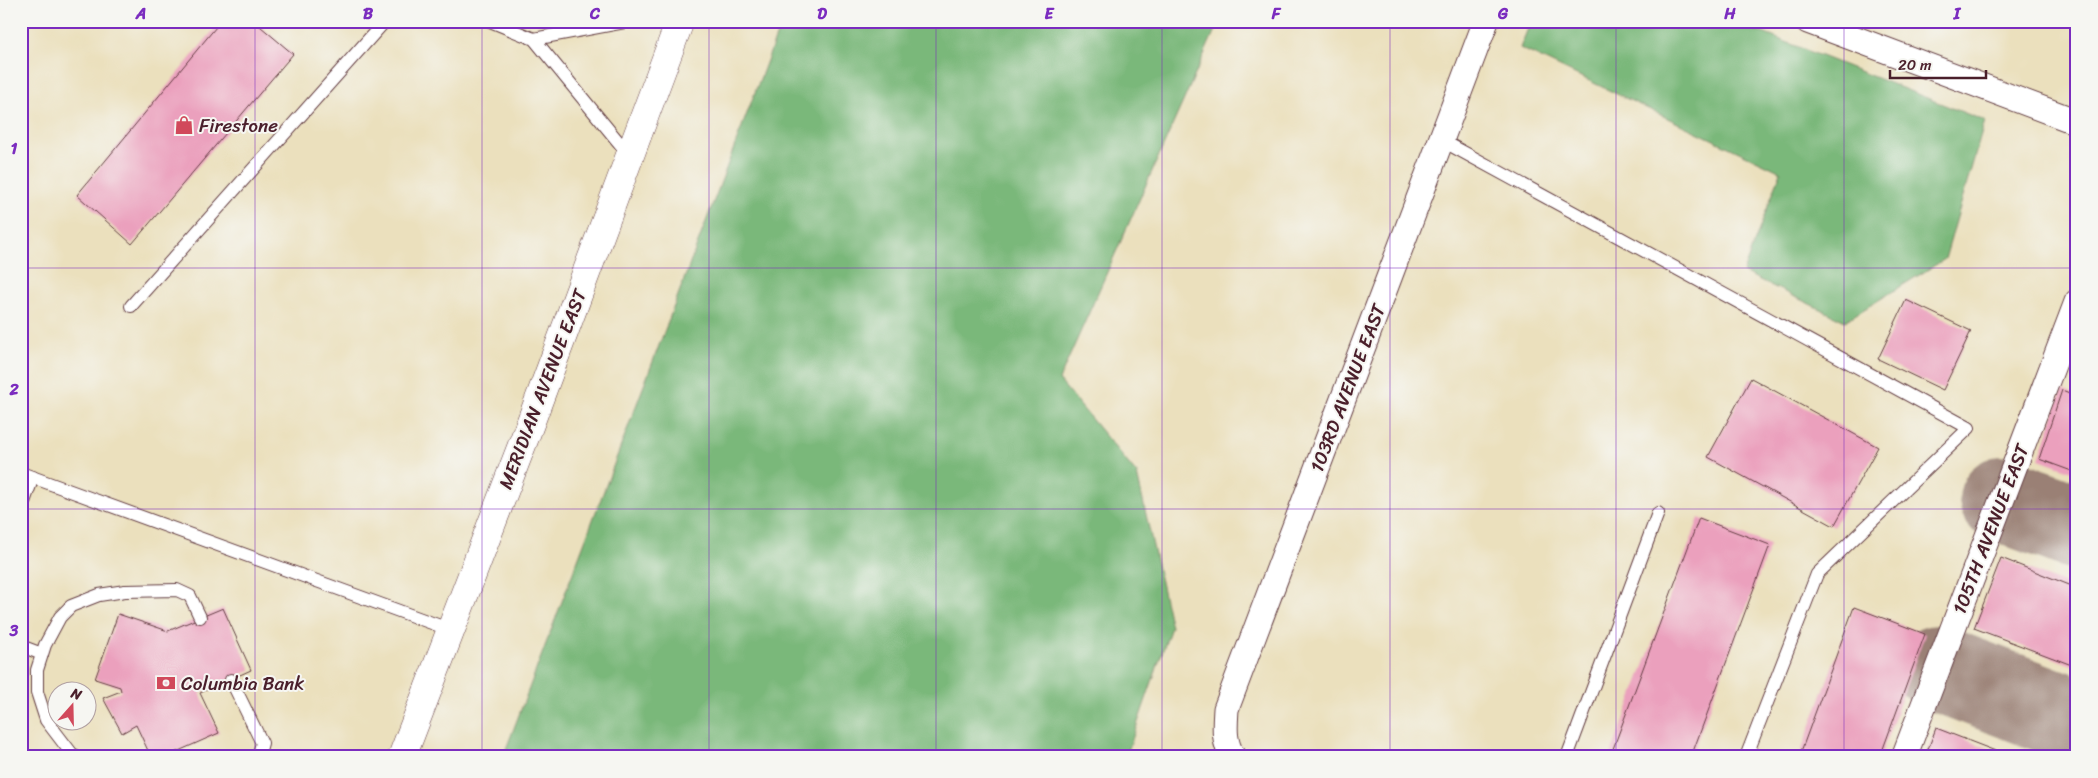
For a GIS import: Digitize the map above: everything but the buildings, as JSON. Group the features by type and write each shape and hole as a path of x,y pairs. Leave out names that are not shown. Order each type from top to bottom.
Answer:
{"main road":[{"name":"MERIDIAN AVENUE EAST","path":"402,757 680,21"}],"street":[{"name":"103RD AVENUE EAST","path":"1234,757 1228,748 1224,729 1226,709 1486,21"},
{"path":"1808,21 2077,122"},
{"name":"105TH AVENUE EAST","path":"1904,757 2077,302"}],"lane":[{"path":"131,306 367,44 385,21"},
{"path":"490,21 534,38 630,156"},
{"path":"534,38 630,21"},
{"path":"1441,140 1968,428 1817,574 1746,757"},
{"path":"21,510 27,475 451,630"},
{"path":"1568,757 1658,513"},
{"path":"78,757 72,754 46,720 38,692 37,670 42,654 60,617 71,606 99,595 125,591 177,590 190,596 200,618"},
{"path":"21,646 42,654"},
{"path":"231,680 262,743 258,757"}],"green space":[{"path":"782,21 1219,21 1059,380 1137,474 1171,627 1126,757 503,757"},
{"path":"1531,21 1733,21 1985,121 1945,259 1845,321 1743,272 1781,172 1520,48"}],"taxiway":[{"path":"2002,499 2077,527"},
{"path":"1937,668 2077,721"}],"place":[{"name":"Firestone","path":"184,125"},
{"name":"Columbia Bank","path":"166,683"}]}
